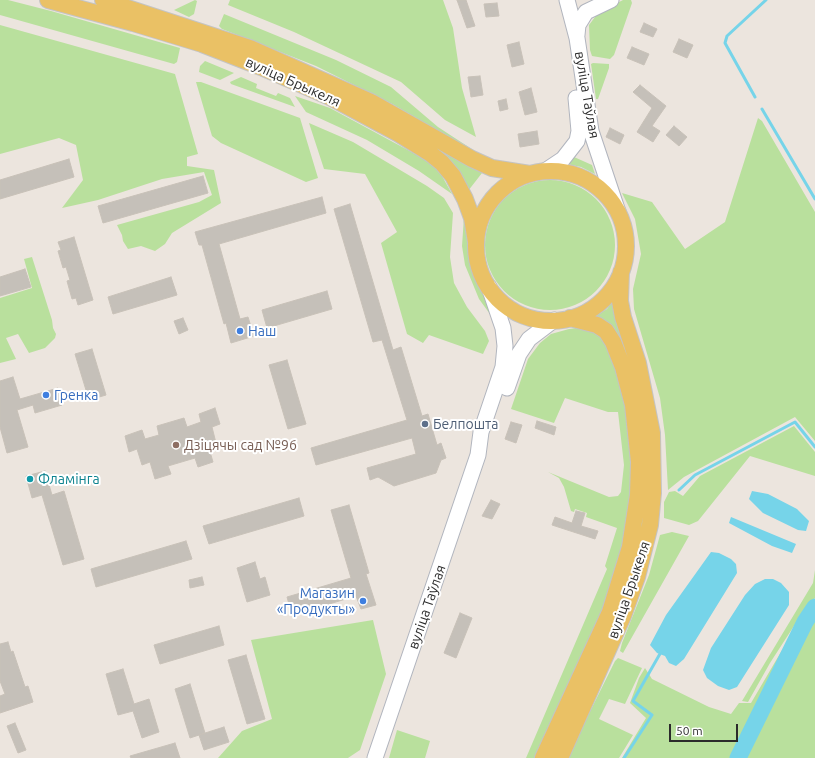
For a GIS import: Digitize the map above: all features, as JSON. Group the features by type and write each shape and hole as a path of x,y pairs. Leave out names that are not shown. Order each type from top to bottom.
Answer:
{"main road":[{"name":"вуліца Брыкеля","path":"48,0 133,22 231,56 330,97 399,134 431,154 442,163 453,176 465,199 472,218 477,258 481,273 498,299 524,316 539,320 570,318 597,325 606,331 613,342 633,405 639,462 638,496 630,547 610,612 543,758"},
{"name":"вуліца Брыкеля","path":"103,0 250,48 371,102 472,159 492,168 538,172 560,171 574,174 588,180 600,189 618,212"},
{"name":"вуліца Таўлая","path":"538,172 563,159 577,141 579,131 578,112 567,40 567,0"},
{"name":"вуліца Таўлая","path":"567,0 577,38 591,131 618,212"},
{"path":"577,38 578,25 586,12 611,0"},
{"path":"476,242 478,229 488,204 507,185 538,172"},
{"path":"570,318 587,311 601,301 613,288 621,272 625,257 626,241 618,212"},
{"name":"вуліца Брыкеля","path":"560,758 623,616 637,577 650,525 654,486 652,433 638,363 623,317 620,300 621,272"},
{"name":"вуліца Таўлая","path":"375,758 478,455 481,432 503,367 506,346 500,319 489,287"},
{"name":"вуліца Таўлая","path":"478,455 491,436 519,354 529,339 554,320"}],"green space":[{"path":"0,0 8,0 51,11 180,48 177,62 174,64 0,15"},
{"path":"195,0 197,1 194,14 189,17 174,10"},
{"path":"230,0 443,0 453,28 462,88 476,137 445,120 401,82 294,32 228,5"},
{"path":"623,0 631,0 632,3 614,55 610,59 592,56 590,50 589,25 598,13"},
{"path":"224,14 336,60 391,87 438,127 487,159 394,105 316,66 222,29 219,26"},
{"path":"0,25 175,74 198,154 187,157 187,166 214,170 221,203 172,233 165,244 155,251 141,246 128,249 123,241 117,225 199,202 212,195 204,172 162,179 98,200 62,208 83,180 76,145 59,138 0,154"},
{"path":"205,61 234,73 220,80 199,72 200,66"},
{"path":"591,64 609,64 598,99 596,99"},
{"path":"241,77 257,84 256,88 276,96 278,93 290,98 295,107 231,84 230,82"},
{"path":"196,82 201,82 300,118 318,178 306,182 221,143 212,136"},
{"path":"295,96 330,108 430,162 442,176 452,194 419,171 367,140 306,112"},
{"path":"758,118 762,121 815,212 815,441 795,417 684,477 668,490 665,435 660,398 634,309 633,289 641,254 635,219 622,193 652,202 685,249 725,222"},
{"path":"309,123 353,142 427,186 444,198 453,213 450,257 454,283 467,307 485,331 489,341 483,354 429,335 423,343 407,334 381,243 397,232 365,174 324,169"},
{"path":"443,150 482,173 468,191 442,153"},
{"path":"574,157 592,165 595,174 581,167 567,164"},
{"path":"556,180 581,187 596,199 608,214 614,232 614,258 608,276 596,291 581,303 563,309 544,310 519,303 504,291 492,276 486,258 485,239 492,214 504,199 519,187 537,181"},
{"path":"464,217 472,267 495,321 479,299 465,265 462,246"},
{"path":"32,257 56,334 55,338 45,348 29,353 18,334 6,338 16,359 0,363 0,298 32,288 24,259"},
{"path":"612,302 624,345 622,346 597,317 597,315 607,309"},
{"path":"583,327 599,333 609,346 624,393 632,454 631,497 627,531 604,606 535,758 526,758 607,569 605,566 617,528 586,517 587,513 575,509 574,512 571,511 564,487 559,478 548,472 609,497 618,496 621,492 624,465 618,412 608,412 565,398 554,423 511,409 528,359 540,343 551,334"},
{"path":"794,426 815,452 815,476 750,456 698,521 689,525 664,518 664,502 669,492 675,491 683,496 700,476"},
{"path":"672,532 689,536 623,653 620,651 622,643 649,575 660,535"},
{"path":"815,570 815,598 803,612 770,663 748,702 742,701 813,583"},
{"path":"815,608 815,758 622,758 646,718 630,703 639,678 645,668 652,679 709,707 731,714 739,703 751,703 795,628 808,612"},
{"path":"373,620 386,674 360,750 348,758 218,758 242,731 272,719 251,640"},
{"path":"618,658 642,668 625,704 609,699 599,719 633,735 619,758 567,758 615,661"},
{"path":"397,730 430,741 425,758 389,758"}],"water":[{"path":"752,491 768,494 797,509 809,521 806,531 798,530 763,513 749,499"},
{"path":"731,517 796,544 792,553 772,546 729,523"},
{"path":"711,552 719,553 731,559 736,564 737,573 684,659 676,666 669,663 665,656 657,653 650,645 666,615"},
{"path":"765,579 773,579 781,583 789,592 789,605 737,687 729,690 718,686 707,678 703,670 711,648 745,595 755,584"}],"building":[{"path":"457,0 466,0 475,26 467,28"},
{"path":"497,3 499,16 486,17 484,4"},
{"path":"644,23 657,29 653,37 640,32"},
{"path":"679,39 693,45 687,58 673,52"},
{"path":"519,42 524,64 512,67 507,45"},
{"path":"632,47 649,54 644,65 627,58"},
{"path":"480,76 483,95 471,97 468,77"},
{"path":"640,85 666,106 652,126 660,131 653,142 637,132 652,108 633,92"},
{"path":"531,88 537,112 525,115 519,92"},
{"path":"506,99 508,109 500,111 498,101"},
{"path":"674,126 687,137 679,146 666,135"},
{"path":"610,128 624,135 620,144 606,137"},
{"path":"537,131 539,144 520,147 518,134"},
{"path":"69,159 74,177 0,199 0,180"},
{"path":"203,176 208,193 103,223 98,206"},
{"path":"322,197 326,213 219,244 240,319 248,317 254,336 231,343 226,323 224,324 202,245 199,245 195,232"},
{"path":"350,204 393,350 401,347 422,416 428,414 437,445 441,443 446,458 441,460 436,473 394,486 378,477 370,480 367,468 416,454 412,438 316,465 311,448 407,420 382,340 373,342 334,209"},
{"path":"74,237 93,300 78,305 76,298 72,299 67,281 70,280 66,267 63,268 58,251 61,250 58,242"},
{"path":"25,269 31,287 0,296 0,277"},
{"path":"171,277 177,295 113,314 108,297"},
{"path":"327,291 332,309 267,328 262,310"},
{"path":"183,318 188,330 179,334 174,321"},
{"path":"92,349 106,395 89,400 75,354"},
{"path":"287,360 306,424 288,429 269,365"},
{"path":"13,377 20,399 58,388 62,405 35,413 33,405 17,410 28,447 7,453 0,427 0,381"},
{"path":"215,408 220,424 212,427 216,443 208,445 213,462 198,467 195,458 168,466 171,474 155,479 150,462 142,465 137,449 129,452 125,436 142,430 145,439 159,435 157,426 184,418 187,427 201,422 199,414"},
{"path":"537,421 556,427 554,435 535,428"},
{"path":"511,422 522,425 516,443 505,439"},
{"path":"45,471 52,495 64,491 84,559 63,565 42,495 32,498 26,476"},
{"path":"299,498 304,516 209,544 203,526"},
{"path":"491,500 500,504 492,519 482,516"},
{"path":"349,505 369,573 366,574 376,605 361,609 356,596 292,615 287,597 351,578 331,510"},
{"path":"576,511 585,513 581,526 598,531 595,539 552,525 555,517 572,523"},
{"path":"186,541 192,559 96,587 91,569"},
{"path":"255,562 260,579 265,577 270,595 247,602 237,568"},
{"path":"202,577 204,585 190,588 189,580"},
{"path":"460,613 472,618 456,658 444,653"},
{"path":"219,626 224,645 160,664 154,645"},
{"path":"8,642 11,652 13,651 25,687 28,686 33,702 0,713 0,696 5,694 0,681 0,644"},
{"path":"246,655 265,719 247,724 228,660"},
{"path":"123,669 134,704 149,699 159,732 142,738 133,711 118,715 106,674"},
{"path":"190,684 205,733 190,738 175,689"},
{"path":"15,723 26,750 18,753 7,726"},
{"path":"224,727 229,742 204,750 199,735"},
{"path":"175,743 180,758 131,758 130,756"}],"waterway":[{"path":"755,97 725,43 727,36 766,0"},
{"path":"762,109 815,199"},
{"path":"679,490 695,475 795,422 815,447"},
{"path":"738,758 805,622 815,607"},
{"path":"624,758 652,715 633,701 661,652"}],"place":[{"name":"Наш","path":"240,331"},
{"name":"Гренка","path":"46,395"},
{"name":"Белпошта","path":"425,424"},
{"name":"Дзіцячы сад №96","path":"176,445"},
{"name":"Фламінга","path":"30,479"},
{"name":"Магазин «Продукты»","path":"363,601"}]}
